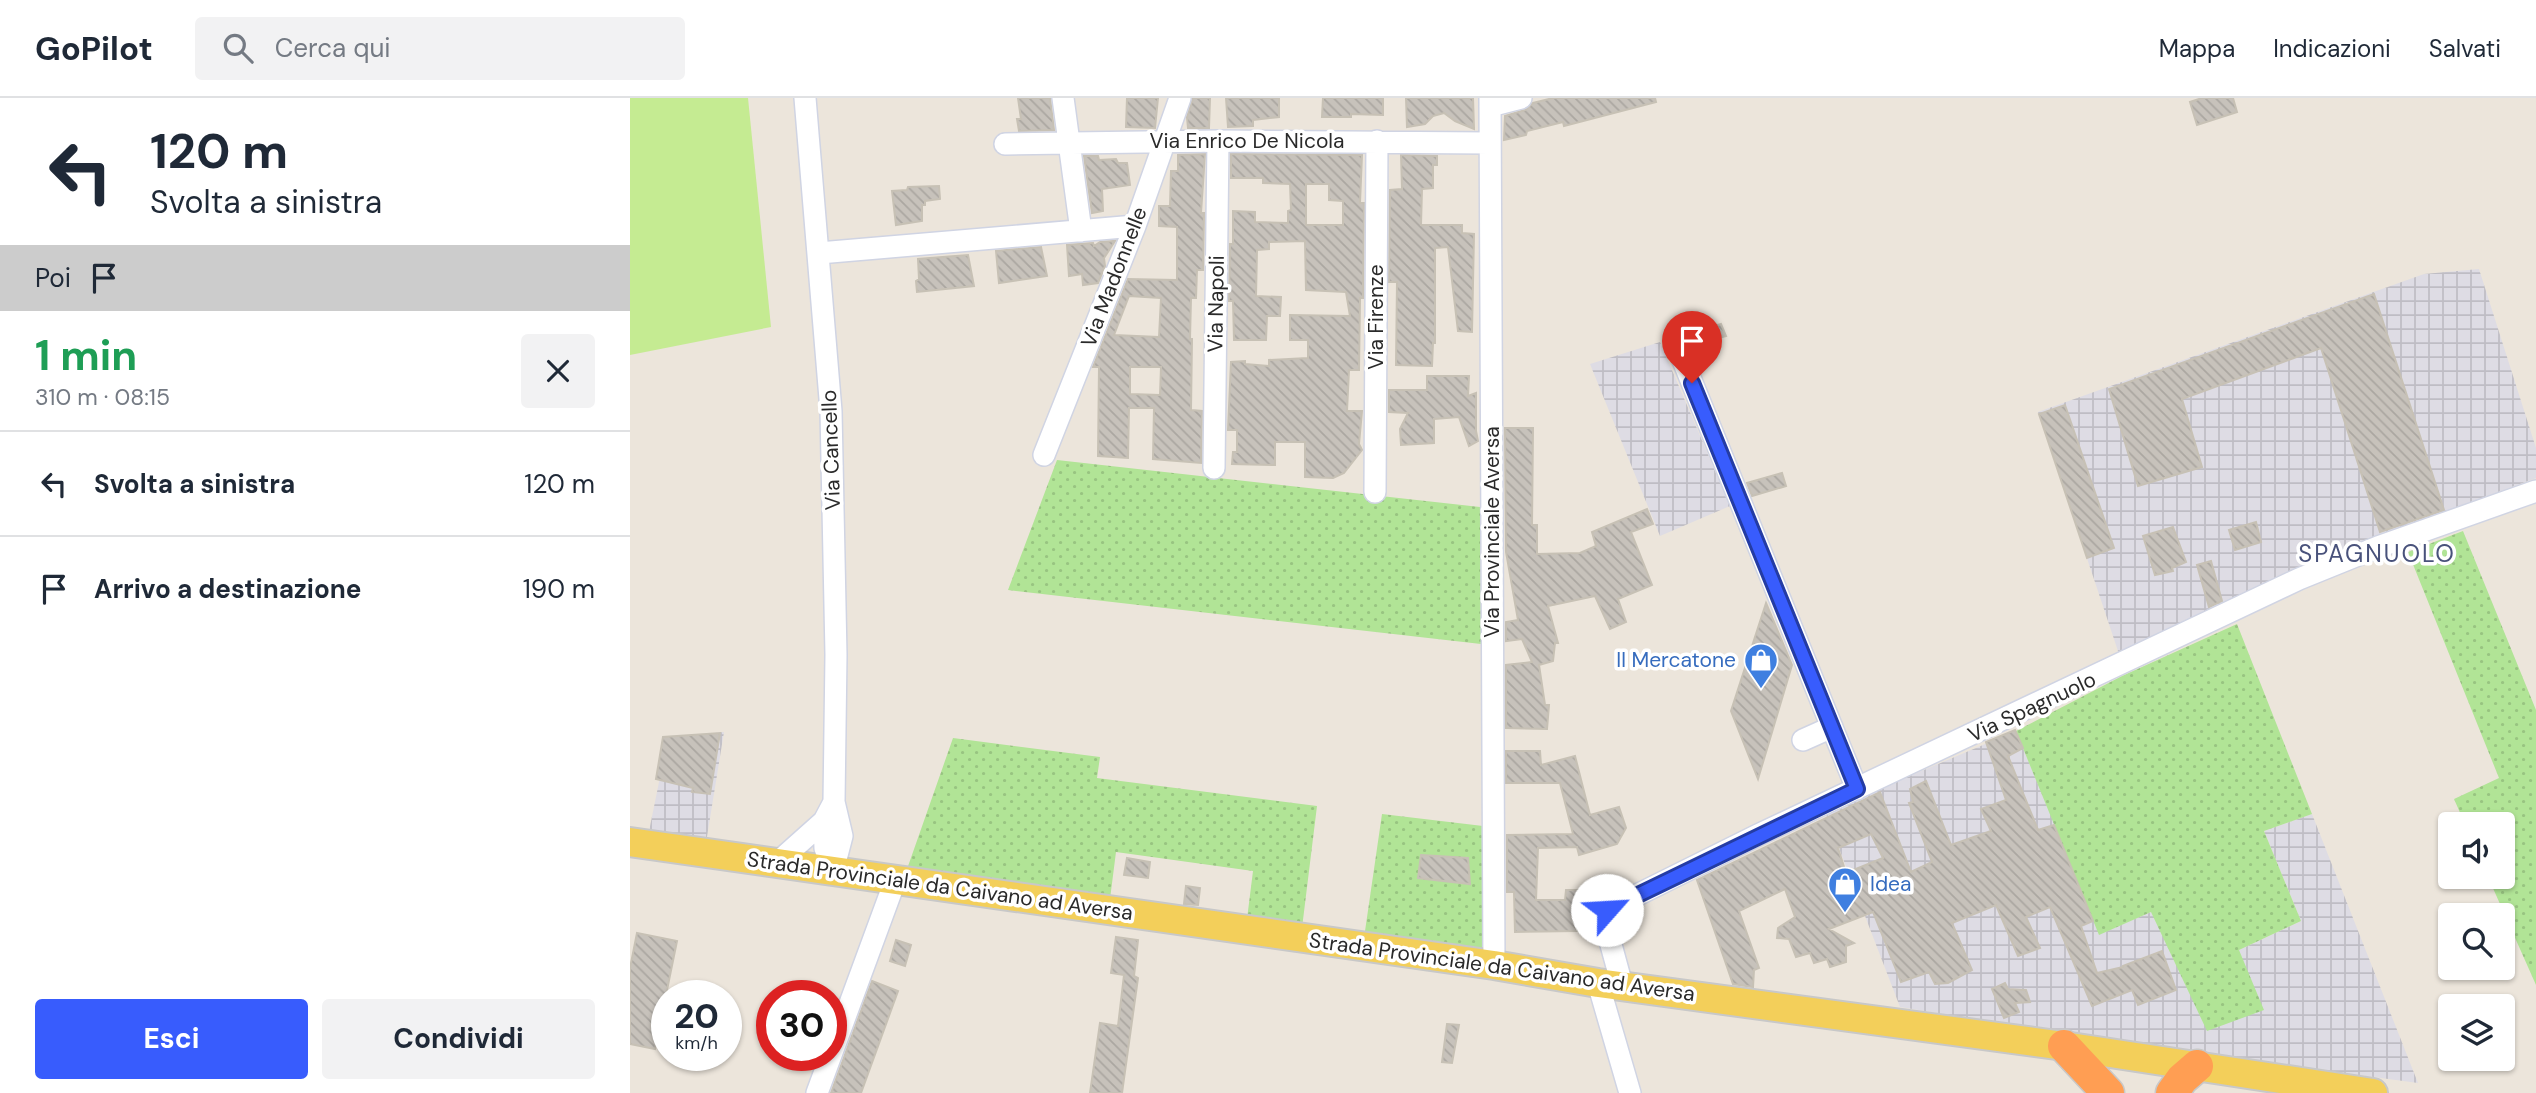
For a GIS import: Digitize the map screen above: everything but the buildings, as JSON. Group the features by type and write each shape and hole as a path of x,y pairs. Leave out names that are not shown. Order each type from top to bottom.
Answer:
{"highway":[{"path":"2064,1046 2108,1093"},
{"path":"2172,1093 2182,1079 2197,1066"}],"main road":[{"name":"Strada Provinciale da Caivano ad Aversa","path":"630,842 1494,965 1610,984 1887,1014 2064,1046 2373,1093"}],"street":[{"name":"Via Cancello","path":"805,98 831,411 836,655 829,812"},
{"path":"1063,98 1081,231"},
{"name":"Via Madonnelle","path":"1044,455 1135,226 1180,98"},
{"path":"1490,102 1521,98"},
{"name":"Via Provinciale Aversa","path":"1490,102 1494,965"},
{"name":"Via Enrico De Nicola","path":"1005,144 1068,141 1490,143"},
{"name":"Via Napoli","path":"1214,468 1219,141"},
{"name":"Via Firenze","path":"1375,492 1377,141"},
{"path":"818,253 1135,226"},
{"path":"1682,358 1857,789"},
{"name":"Via Spagnuolo","path":"1610,984 1607,910 1810,803 1857,789 2299,579 2378,547 2536,491"},
{"path":"1803,740 1832,727"},
{"path":"817,1093 886,879 852,854 829,812"},
{"path":"778,862 829,812"},
{"path":"829,812 825,848 833,871"},
{"path":"833,871 842,836"},
{"path":"1610,984 1630,1093"}],"shaded area":[{"path":"2479,269 2536,448 2536,478 2367,541 2213,607 2119,654 2038,412 2424,274"},
{"path":"1660,342 1730,506 1660,536 1590,364"},
{"path":"2016,731 2100,934 2151,912 2239,950 2301,921 2264,831 2312,814 2418,1083 2142,1046 1900,1007 1825,812"},
{"path":"724,732 705,849 647,841 668,738"}],"green space":[{"path":"630,98 748,98 771,327 630,355"},
{"path":"1057,460 1480,507 1481,644 1008,590"},
{"path":"2463,531 2536,710 2536,985 2515,938 2515,903 2500,903 2493,889 2515,889 2515,812 2460,812 2454,799 2499,778 2408,552"},
{"path":"2237,624 2312,814 2264,831 2301,921 2239,950 2264,1010 2207,1031 2151,912 2099,935 2016,731 2122,676"},
{"path":"953,738 1100,757 1097,778 1317,806 1302,928 1247,919 1253,871 1116,852 1110,899 906,872"},
{"path":"1382,814 1483,826 1483,951 1364,938"}],"place":[{"name":"Il Mercatone","path":"1761,690"},
{"name":"Idea","path":"1845,914"}],"district":[{"name":"SPAGNUOLO","path":"2377,554"}],"route":[{"path":"1607,910 1857,789 1692,383"}]}
